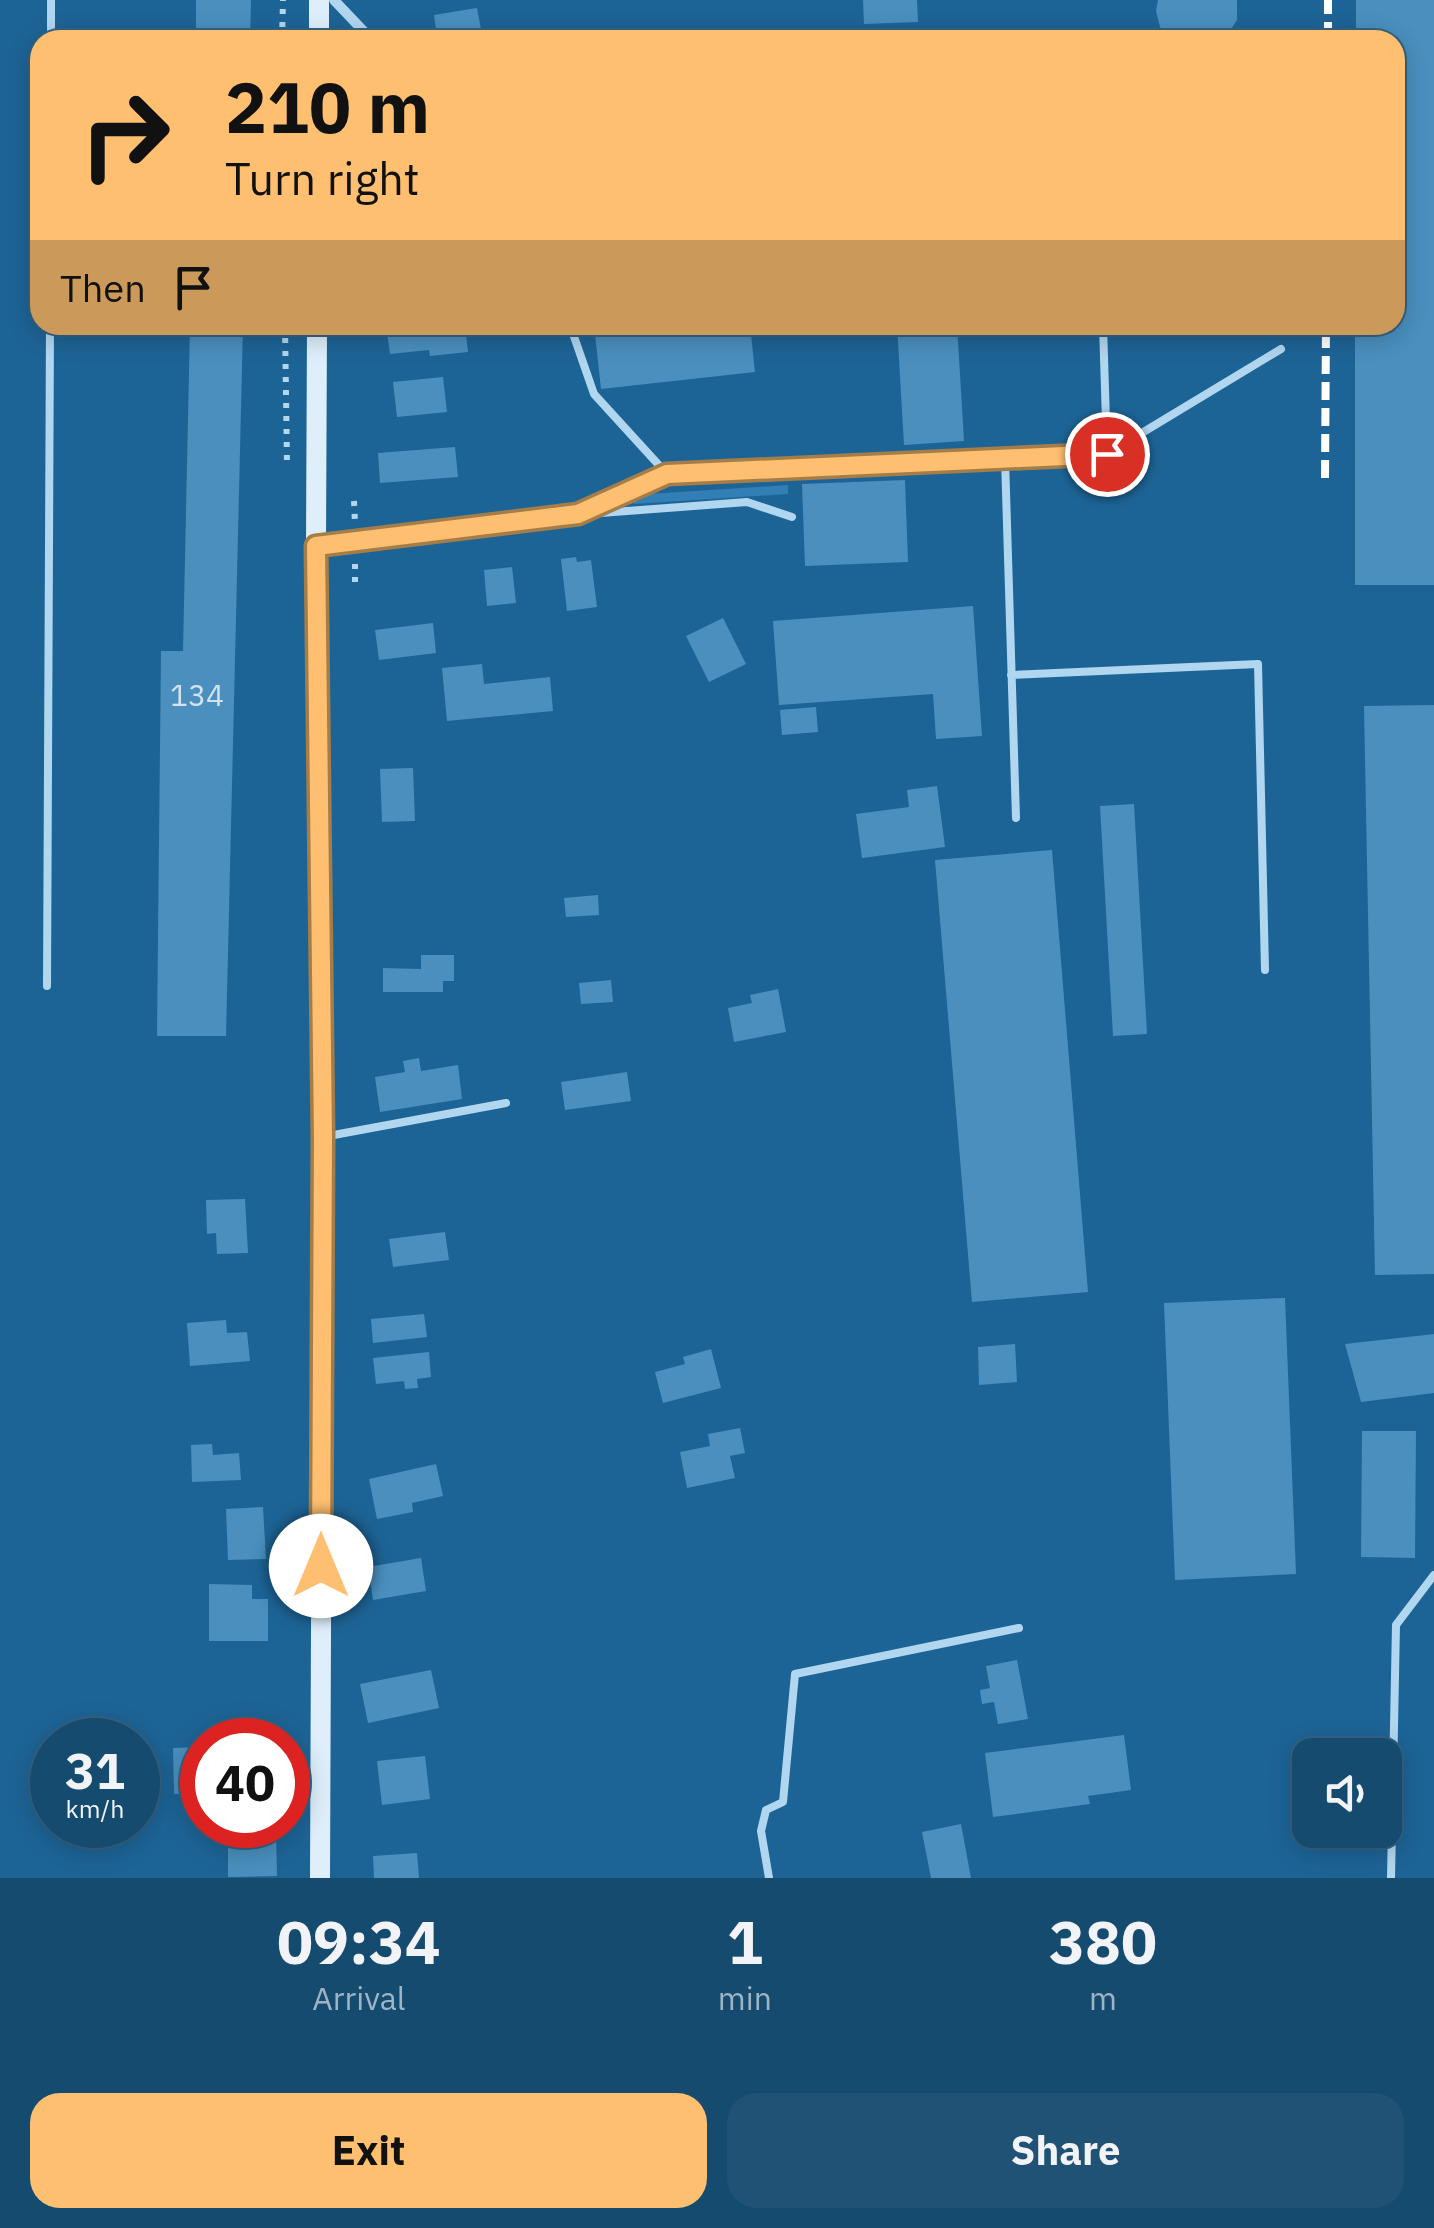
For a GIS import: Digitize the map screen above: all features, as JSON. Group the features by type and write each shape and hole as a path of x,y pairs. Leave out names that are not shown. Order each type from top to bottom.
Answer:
{"street":[{"path":"319,30 320,0"},
{"path":"334,0 362,30"},
{"path":"318,335 316,546 323,1138 320,1878"},
{"path":"316,546 578,514"}],"lane":[{"path":"51,0 51,30"},
{"path":"46,986 50,335"},
{"path":"573,335 594,394 667,474"},
{"path":"1103,335 1107,454"},
{"path":"578,514 667,474 1107,454 1281,349"},
{"path":"1005,459 1016,818"},
{"path":"578,514 747,502 792,516"},
{"path":"1011,675 1258,664 1265,970"},
{"path":"323,1138 506,1103"},
{"path":"1392,1878 1396,1624 1434,1575"},
{"path":"769,1878 761,1831 766,1810 783,1802 796,1674 1019,1628"}],"path":[{"path":"282,30 284,0"},
{"path":"285,335 288,484"}],"shaded area":[{"path":"788,485 788,494 634,504 633,495"}],"building":[{"path":"196,0 251,0 250,30 196,30"},
{"path":"863,0 917,0 918,22 864,24"},
{"path":"1158,0 1237,0 1237,20 1230,30 1162,30 1156,11"},
{"path":"1356,0 1434,0 1434,585 1355,585 1355,335 1405,335 1405,30 1356,30"},
{"path":"477,8 481,30 436,30 434,15"},
{"path":"190,335 243,335 226,1036 157,1036 161,651 183,651"},
{"path":"387,335 466,335 468,352 430,356 429,350 390,354"},
{"path":"595,335 751,335 755,372 601,389"},
{"path":"898,335 958,335 964,441 904,445"},
{"path":"443,377 447,412 397,417 393,382"},
{"path":"455,447 458,477 380,483 378,453"},
{"path":"905,480 908,562 805,566 802,484"},
{"path":"576,557 577,562 591,560 597,607 567,611 561,559"},
{"path":"512,567 516,603 487,606 484,570"},
{"path":"973,606 982,736 936,739 933,694 779,705 773,621"},
{"path":"723,618 746,664 709,682 686,636"},
{"path":"433,623 436,653 379,660 375,630"},
{"path":"482,664 484,684 550,677 553,711 447,721 442,668"},
{"path":"1434,705 1434,1274 1375,1275 1364,706"},
{"path":"816,707 818,732 782,735 780,710"},
{"path":"413,768 415,821 382,822 380,769"},
{"path":"937,786 945,847 862,858 856,814 909,807 907,790"},
{"path":"1134,804 1147,1034 1113,1036 1100,806"},
{"path":"1052,850 1088,1292 972,1302 935,860"},
{"path":"598,895 599,915 566,917 564,898"},
{"path":"421,955 454,955 454,981 443,981 443,992 383,992 383,968 421,969"},
{"path":"611,980 613,1002 581,1004 579,983"},
{"path":"778,989 786,1032 734,1042 728,1008 752,1003 750,995"},
{"path":"419,1058 421,1071 458,1065 462,1099 380,1112 375,1077 405,1072 403,1061"},
{"path":"627,1072 631,1101 565,1110 561,1082"},
{"path":"245,1199 248,1253 217,1254 216,1233 207,1234 206,1200"},
{"path":"445,1232 449,1260 393,1267 389,1239"},
{"path":"1285,1298 1296,1574 1175,1580 1164,1303"},
{"path":"424,1314 427,1337 373,1343 371,1319"},
{"path":"226,1320 227,1333 247,1332 250,1361 190,1366 187,1323"},
{"path":"1434,1334 1434,1393 1361,1402 1345,1344"},
{"path":"1015,1344 1017,1382 979,1385 978,1347"},
{"path":"711,1349 721,1388 663,1403 655,1372 685,1364 683,1357"},
{"path":"429,1352 431,1377 417,1379 418,1388 405,1389 404,1381 376,1384 373,1358"},
{"path":"740,1428 745,1453 730,1456 735,1478 687,1488 680,1452 710,1446 708,1434"},
{"path":"1362,1431 1416,1431 1415,1558 1361,1557"},
{"path":"212,1444 213,1455 239,1453 241,1480 192,1482 191,1445"},
{"path":"436,1464 443,1496 412,1503 413,1512 377,1519 369,1479"},
{"path":"263,1507 266,1559 228,1560 226,1509"},
{"path":"421,1558 426,1591 373,1600 368,1567"},
{"path":"209,1584 252,1585 252,1599 268,1599 268,1641 209,1641"},
{"path":"1017,1660 1028,1719 998,1724 994,1702 982,1704 980,1690 990,1688 986,1666"},
{"path":"431,1670 439,1708 368,1723 360,1684"},
{"path":"1124,1735 1131,1790 1088,1796 1090,1804 993,1817 985,1753"},
{"path":"173,1748 180,1748 180,1794 174,1794"},
{"path":"425,1756 430,1799 382,1805 377,1761"},
{"path":"961,1824 971,1878 931,1878 922,1832"},
{"path":"228,1848 276,1848 277,1876 228,1877"},
{"path":"417,1853 419,1878 374,1878 373,1856"}],"railway":[{"path":"1328,0 1328,30"},
{"path":"1325,478 1326,335"}],"route":[{"path":"321,1566 323,1138 316,546 578,514 667,474 1107,454"}]}
